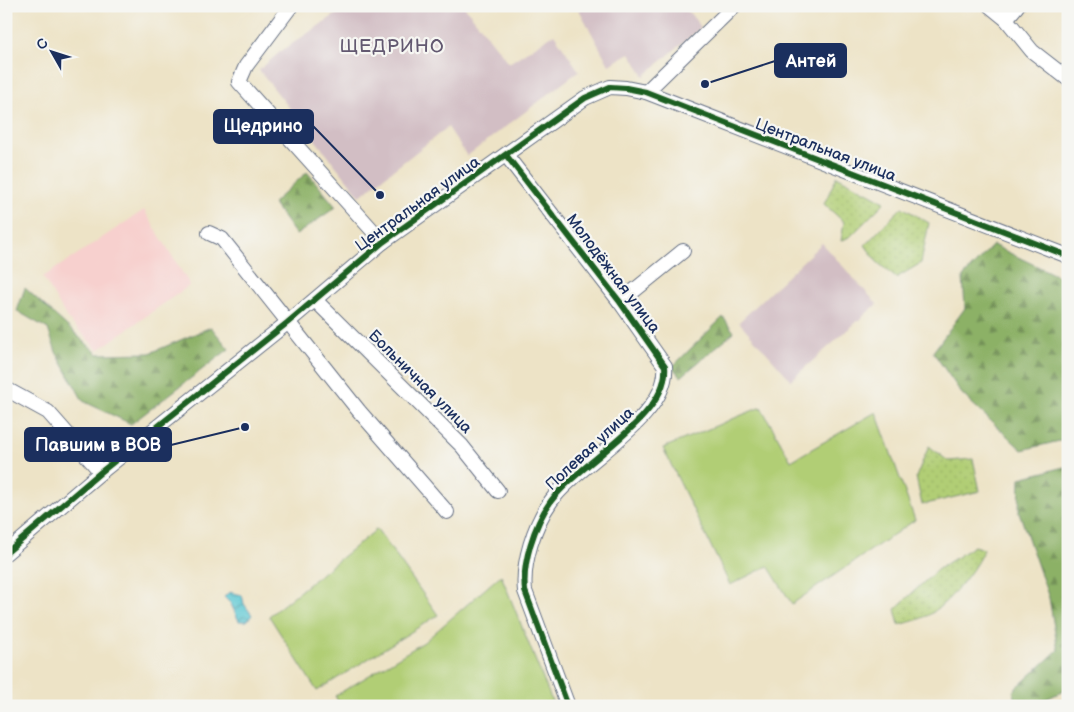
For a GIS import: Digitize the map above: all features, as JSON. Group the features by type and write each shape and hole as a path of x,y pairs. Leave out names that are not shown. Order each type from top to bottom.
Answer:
{"street":[{"path":"292,6 246,66 240,82 383,242"},
{"path":"646,92 734,6"},
{"path":"990,6 1006,19 1032,51 1068,79"},
{"path":"1006,19 1017,6"},
{"name":"Центральная улица","path":"6,553 101,472 287,323 383,242 585,98 610,87 646,92 904,194 1068,256"},
{"name":"Молодёжная улица","path":"506,155 620,302 665,366 666,375 663,389 645,414"},
{"path":"209,233 222,239 359,411 447,512"},
{"path":"620,302 683,252"},
{"name":"Больничная улица","path":"315,300 462,446 498,491"},
{"path":"6,389 48,412 101,472"},
{"name":"Полевая улица","path":"568,706 525,592 525,572 544,512 552,500 645,414"}],"shaded area":[{"path":"348,6 464,6 509,63 554,34 579,71 467,156 448,127 360,196 259,70 280,52"},
{"path":"577,6 684,6 701,27 644,76 630,53 609,65"},
{"path":"144,210 190,285 98,350 67,318 43,277"},
{"path":"822,243 877,304 791,380 739,322"}],"green space":[{"path":"307,172 336,207 296,235 273,203"},
{"path":"837,176 885,202 851,236 841,241 844,222 824,204"},
{"path":"902,207 929,223 921,263 896,278 877,262 865,245"},
{"path":"993,245 1068,281 1068,439 1022,450 962,394 933,352 965,308 963,277"},
{"path":"25,288 98,354 150,353 211,327 229,349 131,424 83,401 56,352 48,329 17,311"},
{"path":"723,317 734,332 681,377 672,367"},
{"path":"761,407 791,461 876,412 915,520 792,604 768,566 730,585 663,448"},
{"path":"929,446 948,461 973,459 980,491 922,505 916,477"},
{"path":"1068,466 1068,689 1031,706 1018,706 1013,691 1058,650 1049,598 1019,512 1020,478"},
{"path":"377,529 438,615 317,691 269,616"},
{"path":"974,546 984,549 969,575 954,593 928,615 899,625 895,609 937,570"},
{"path":"501,575 554,706 341,706 335,696 424,642"}],"water":[{"path":"229,592 242,595 244,604 252,615 247,621 239,621 231,604 224,597"}],"cycle path":[{"path":"6,553 101,472 287,323 383,242 585,98 610,87 646,92 1068,256"},
{"path":"506,155 620,302 665,366 663,385 653,403 639,421 564,486 551,501 539,521 530,544 525,568 525,591 568,706"}],"place":[{"name":"Антей","path":"705,84"},
{"name":"Щедрино","path":"380,195"},
{"name":"Павшим в ВОВ","path":"245,427"}],"district":[{"name":"ЩЕДРИНО","path":"392,45"}]}
